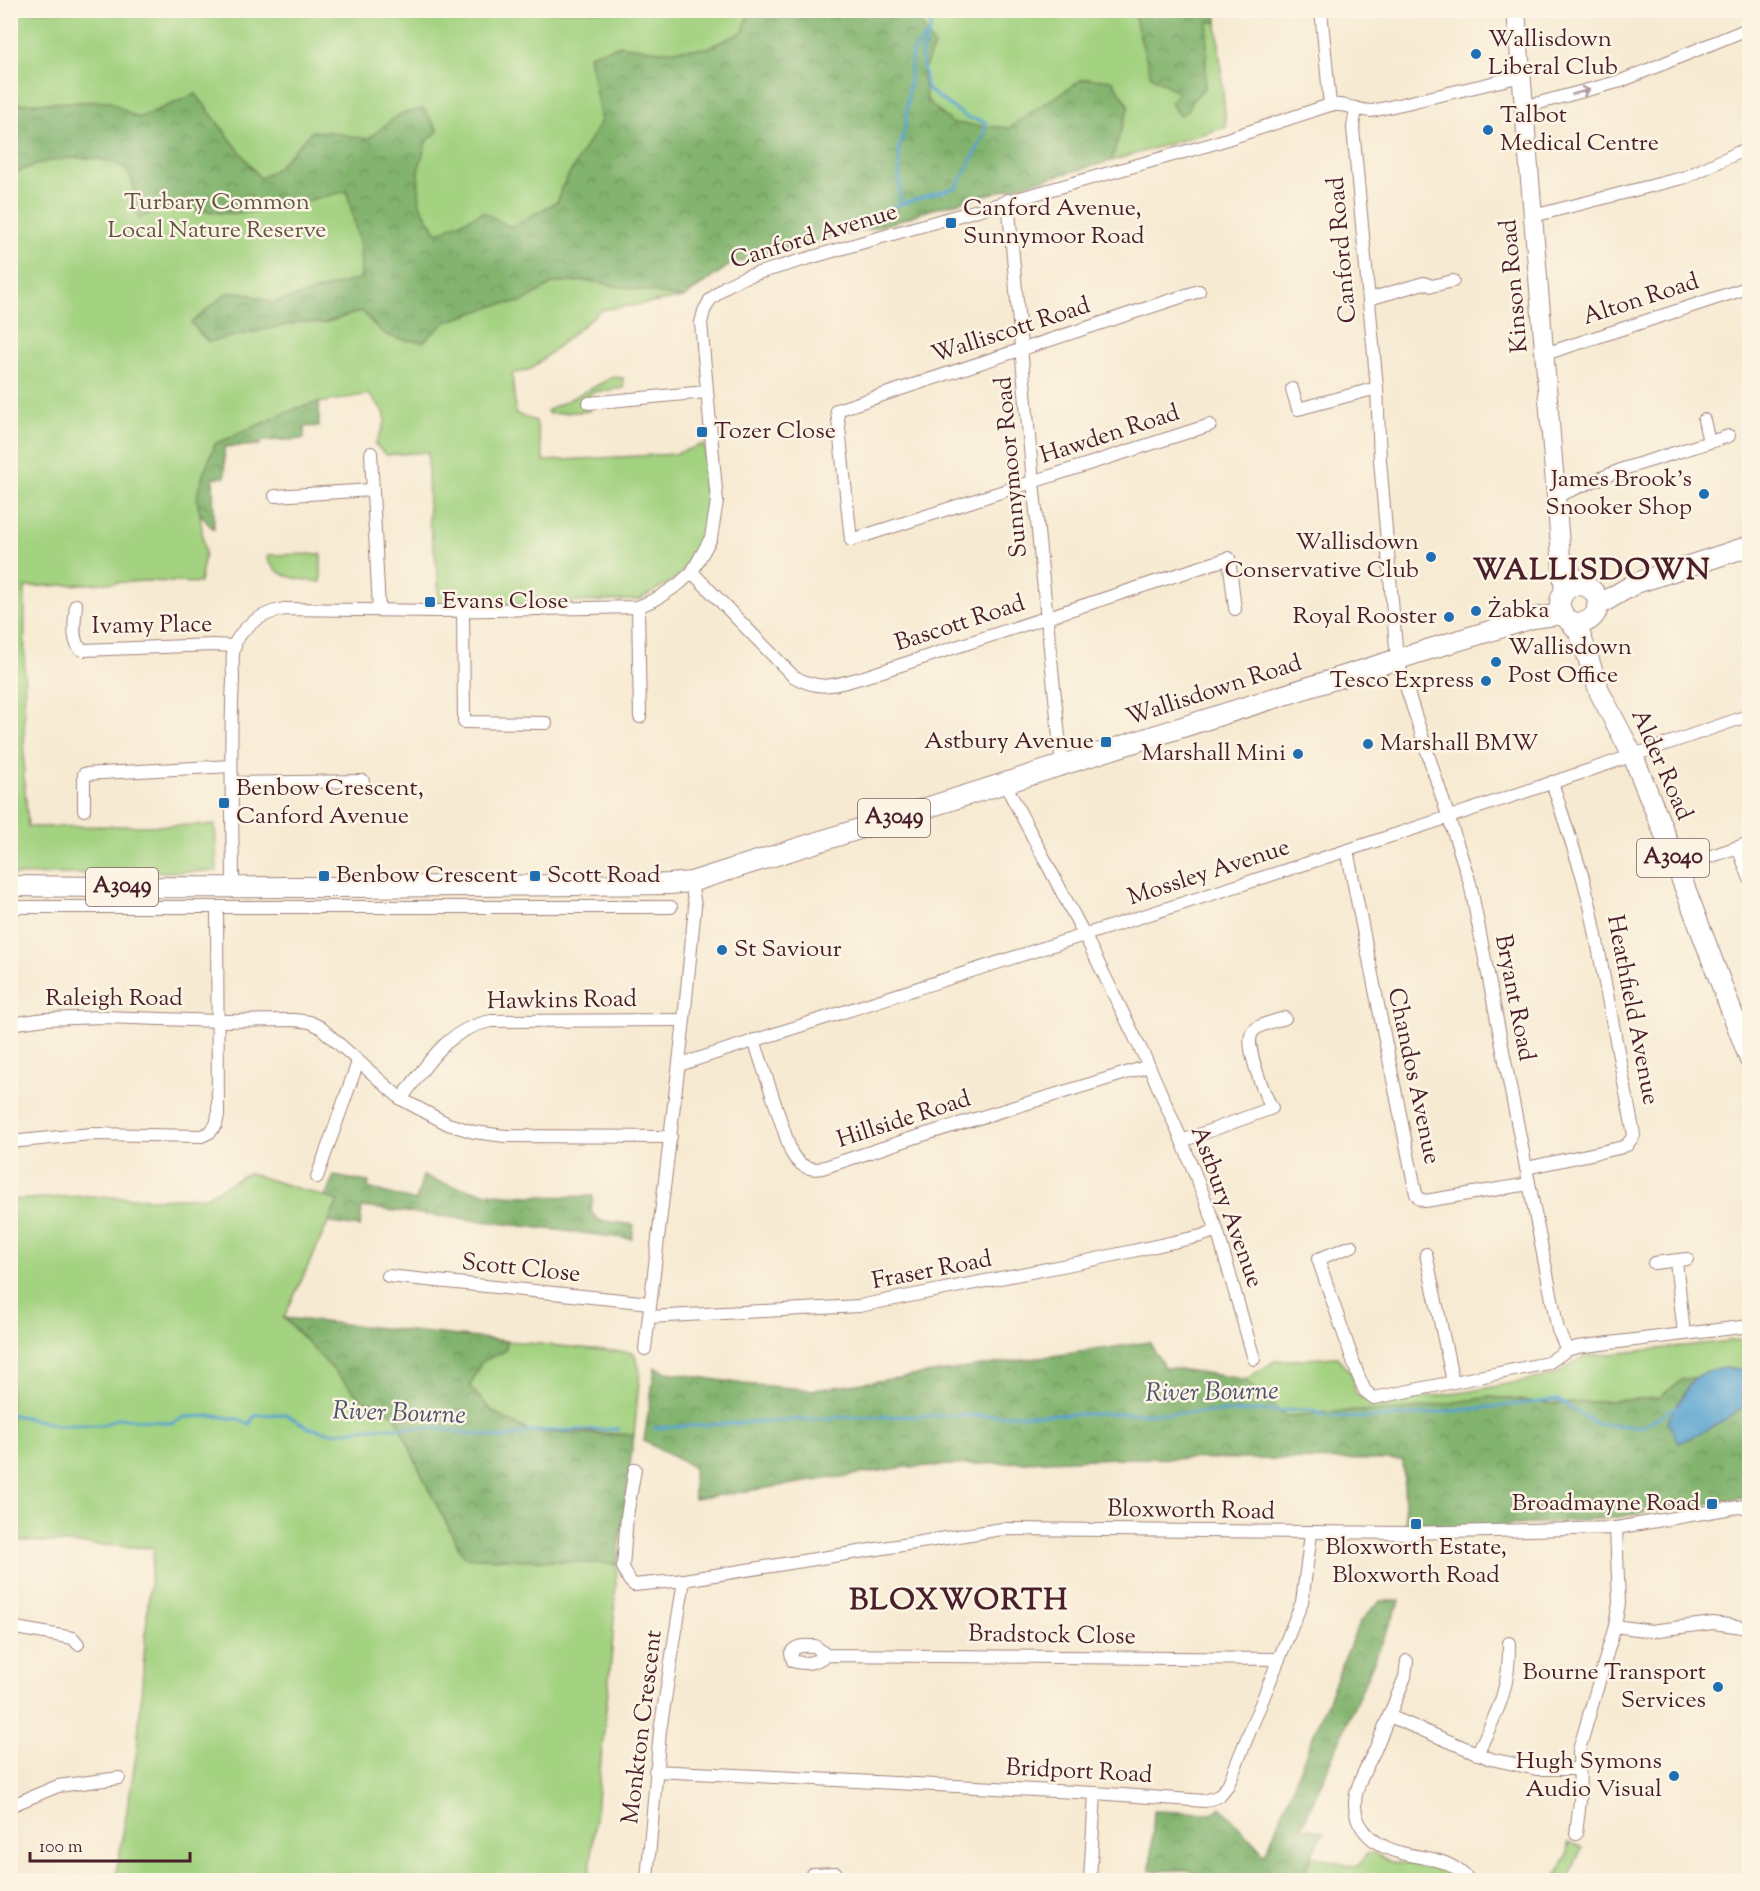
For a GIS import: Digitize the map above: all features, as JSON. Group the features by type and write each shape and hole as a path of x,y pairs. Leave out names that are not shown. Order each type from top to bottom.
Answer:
{"main road":[{"name":"Wallisdown Road","path":"10,886 165,888 623,885 691,882 1533,618 1570,600 1636,584 1749,546"},
{"name":"Wallisdown Road","path":"1570,600 1574,622 1585,622 1597,609 1636,584"},
{"path":"1570,600 1596,596 1597,609"},
{"name":"Alder Road","path":"1570,600 1577,629 1600,693 1633,756 1749,1060"},
{"name":"Alder Road","path":"1589,659 1597,609"}],"street":[{"path":"1321,10 1330,105"},
{"name":"Kinson Road","path":"1516,10 1562,557 1570,600"},
{"path":"1524,107 1621,81 1749,28"},
{"name":"Canford Avenue","path":"235,646 248,626 262,616 284,609 463,610 638,607 658,598 679,584 692,572 711,537 716,517 717,501 706,392 702,317 710,300 726,286 745,277 1008,200 1212,144 1330,105 1345,104 1372,111 1386,109 1522,76"},
{"name":"Canford Road","path":"1356,108 1353,128 1377,388 1380,460 1397,659"},
{"path":"1533,216 1686,177 1749,147"},
{"name":"Sunnymoor Road","path":"1008,200 1033,482 1062,766"},
{"path":"1369,299 1424,283 1432,286 1453,281"},
{"name":"Walliscott Road","path":"851,540 837,410 1023,351 1199,291"},
{"name":"Alton Road","path":"1545,354 1749,291"},
{"path":"1292,389 1298,409 1377,388"},
{"path":"589,403 706,392"},
{"path":"1704,420 1709,442"},
{"name":"Hawden Road","path":"851,540 1210,425"},
{"path":"1557,496 1623,469 1729,436"},
{"path":"371,453 379,610"},
{"path":"275,496 372,490"},
{"name":"Bascott Road","path":"692,572 793,676 807,684 819,687 833,686 1229,558 1235,609"},
{"name":"Ivamy Place","path":"76,605 75,641 78,648 83,650 235,646"},
{"path":"638,607 640,717"},
{"path":"463,610 464,722 546,723"},
{"path":"233,887 231,714 235,646"},
{"name":"Bryant Road","path":"1397,659 1450,816 1474,902 1558,1330 1567,1350"},
{"name":"Mossley Avenue","path":"679,1065 1085,936 1633,756 1749,715"},
{"path":"84,810 84,774 231,766"},
{"path":"232,783 363,781"},
{"name":"Heathfield Avenue","path":"1526,1168 1619,1148 1627,1145 1634,1134 1591,910 1552,782"},
{"name":"Astbury Avenue","path":"1005,784 1085,936 1149,1066 1182,1141 1218,1230 1254,1359"},
{"path":"1676,868 1744,845 1749,879"},
{"name":"Chandos Avenue","path":"1347,850 1416,1194 1419,1199 1425,1201 1529,1184"},
{"path":"645,1349 684,1020 695,906 691,882"},
{"path":"164,908 165,888"},
{"path":"10,907 671,907"},
{"path":"10,1142 91,1134 191,1136 210,1132 216,1125 218,1115 217,907"},
{"name":"Raleigh Road","path":"10,1024 80,1017 310,1022 320,1027 401,1099 448,1124 474,1132 505,1136 671,1137"},
{"path":"1182,1141 1272,1108 1262,1089 1252,1054 1250,1036 1252,1031 1285,1018"},
{"name":"Hawkins Road","path":"401,1099 446,1042 478,1023 491,1021 684,1020"},
{"name":"Hillside Road","path":"754,1040 790,1152 800,1164 811,1169 822,1168 1149,1066"},
{"path":"316,1178 358,1062"},
{"name":"Fraser Road","path":"649,1317 860,1306 1099,1259 1202,1236 1218,1230"},
{"path":"1352,1246 1318,1259 1365,1391 1374,1398 1548,1363 1567,1350 1749,1326"},
{"path":"1426,1254 1453,1382"},
{"path":"1654,1263 1681,1260 1684,1334"},
{"name":"Scott Close","path":"388,1276 651,1303"},
{"name":"Bloxworth Road","path":"634,1468 623,1567 628,1580 634,1586 1002,1529 1311,1534 1616,1528 1749,1505"},
{"path":"1576,1834 1580,1801 1579,1750 1615,1626 1619,1604 1616,1528"},
{"name":"Bridport Road","path":"655,1771 1095,1793 1205,1801 1219,1796 1228,1785 1302,1602 1311,1534"},
{"name":"Monkton Crescent","path":"646,1881 655,1771 684,1580"},
{"path":"1615,1626 1651,1631 1713,1623 1749,1628"},
{"path":"10,1627 74,1638 78,1644"},
{"path":"1477,1754 1502,1701 1506,1684 1509,1643"},
{"name":"Bradstock Close","path":"826,1655 1279,1659"},
{"path":"1407,1661 1405,1677 1357,1788 1355,1816 1361,1829 1379,1844 1398,1852 1434,1858 1458,1870 1469,1881"},
{"path":"1389,1716 1477,1754 1537,1769 1578,1769"},
{"path":"10,1806 58,1786 119,1778"},
{"path":"1090,1881 1095,1793"},
{"path":"819,1876 836,1873"}],"green space":[{"name":"Turbary Common Local Nature Reserve","path":"10,11 1216,11 1226,127 929,210 891,223 731,264 683,298 601,310 531,369 512,374 516,414 536,421 544,461 675,454 704,444 712,501 706,538 688,568 673,580 639,600 438,606 438,572 429,520 428,452 386,455 375,444 385,422 384,412 368,394 308,405 215,444 199,506 205,554 200,583 147,581 25,587 24,777 28,827 215,825 217,871 11,875"},
{"path":"749,11 914,11 934,46 922,74 927,100 952,123 1010,128 1083,79 1112,80 1129,106 1111,161 929,210 891,223 731,264 683,298 589,281 554,283 522,302 497,305 446,322 423,342 401,340 385,334 362,311 324,323 301,322 208,342 191,323 227,293 242,292 273,303 361,278 360,247 347,191 256,212 229,214 179,208 166,209 139,219 136,213 131,177 121,166 112,162 91,158 58,160 40,163 11,175 11,104 109,101 138,118 196,94 260,178 276,169 312,131 367,139 400,114 424,109 438,131 426,143 418,171 420,205 437,233 483,212 511,227 558,201 561,188 601,121 589,55 621,45 659,51 707,48 743,32"},
{"path":"1133,11 1216,11 1217,22 1208,22 1205,87 1191,102 1188,111 1180,115 1171,102 1178,92 1151,76"},
{"path":"613,377 623,378 624,388 593,392 589,395 590,411 549,414 547,411"},
{"path":"319,402 319,426 304,427 304,439 261,441 260,445 224,447 225,477 213,478 214,529 204,519 197,499 202,477 215,444 297,408"},
{"path":"321,554 321,582 297,579 283,574 271,565 267,558 268,555"},
{"path":"248,1173 338,1201 284,1318 359,1397 395,1415 425,1482 464,1557 617,1564 612,1650 589,1880 565,1880 560,1875 542,1880 115,1880 137,1751 154,1548 11,1540 10,1200 85,1196 153,1199 206,1197"},
{"path":"334,1176 369,1182 368,1188 416,1201 423,1176 444,1184 486,1193 528,1196 593,1196 591,1212 598,1220 634,1225 632,1239 362,1207 360,1227 328,1223 338,1201 325,1197"},
{"path":"284,1318 507,1341 505,1351 481,1362 470,1387 493,1412 530,1432 634,1435 617,1564 464,1557 425,1482 395,1415 359,1397"},
{"path":"1749,1336 1749,1371 1717,1368 1694,1378 1683,1379 1659,1398 1554,1404 1490,1397 1405,1410 1327,1412 1286,1417 1244,1380 1275,1361 1337,1357 1353,1376 1355,1392 1362,1398 1377,1403 1466,1392 1555,1375 1583,1357 1739,1340"},
{"path":"507,1341 634,1353 640,1371 634,1435 530,1432 493,1412 470,1387 481,1362 505,1351"},
{"path":"1149,1342 1164,1367 1244,1379 1286,1417 1327,1412 1405,1410 1490,1397 1554,1404 1659,1398 1683,1379 1694,1378 1667,1422 1718,1424 1749,1403 1750,1497 1611,1518 1406,1533 1403,1460 1116,1458 906,1467 694,1499 693,1467 644,1441 655,1367 666,1372 744,1384 814,1390"},
{"path":"1380,1601 1400,1601 1302,1827 1324,1832 1299,1880 1219,1880 1187,1870 1150,1871 1154,1811 1212,1813 1221,1807 1265,1855 1359,1623"},
{"path":"1568,1843 1582,1847 1568,1880 1554,1880 1567,1855"},
{"path":"1374,1853 1390,1862 1436,1866 1458,1880 1299,1880 1313,1856 1358,1866 1367,1854"}],"water":[{"path":"1717,1368 1749,1371 1749,1403 1718,1424 1679,1443 1667,1421 1694,1378"}],"waterway":[{"path":"859,222 900,204 957,187 984,136 986,122 966,117 927,89 921,54 930,31 932,17 938,10"},
{"path":"900,204 899,149 905,129 912,52 927,35"},
{"name":"River Bourne","path":"654,1428 846,1417 1310,1410 1327,1416 1374,1418 1558,1400 1597,1424 1642,1427 1678,1406"},
{"name":"River Bourne","path":"10,1414 57,1425 103,1425 119,1418 173,1423 185,1417 215,1416 238,1419 250,1424 255,1415 285,1414 309,1428 332,1433 370,1428 431,1428 504,1438 532,1431 619,1429"}],"place":[{"name":"Wallisdown Liberal Club","path":"1476,54"},
{"name":"Talbot Medical Centre","path":"1488,130"},
{"name":"Canford Avenue, Sunnymoor Road","path":"951,223"},
{"name":"Tozer Close","path":"702,432"},
{"name":"James Brook's Snooker Shop","path":"1704,494"},
{"name":"Wallisdown Conservative Club","path":"1431,557"},
{"name":"Evans Close","path":"430,602"},
{"name":"Żabka","path":"1476,611"},
{"name":"Royal Rooster","path":"1449,617"},
{"name":"Wallisdown Post Office","path":"1496,662"},
{"name":"Tesco Express","path":"1486,681"},
{"name":"Astbury Avenue","path":"1106,742"},
{"name":"Marshall BMW","path":"1368,744"},
{"name":"Marshall Mini","path":"1298,754"},
{"name":"Benbow Crescent, Canford Avenue","path":"224,803"},
{"name":"Benbow Crescent","path":"324,876"},
{"name":"Scott Road","path":"535,876"},
{"name":"St Saviour","path":"722,950"},
{"name":"Broadmayne Road","path":"1712,1504"},
{"name":"Bloxworth Estate, Bloxworth Road","path":"1416,1524"},
{"name":"Bourne Transport Services","path":"1718,1687"},
{"name":"Hugh Symons Audio Visual","path":"1674,1776"}],"district":[{"name":"WALLISDOWN","path":"1592,571"},
{"name":"BLOXWORTH","path":"959,1601"}]}
